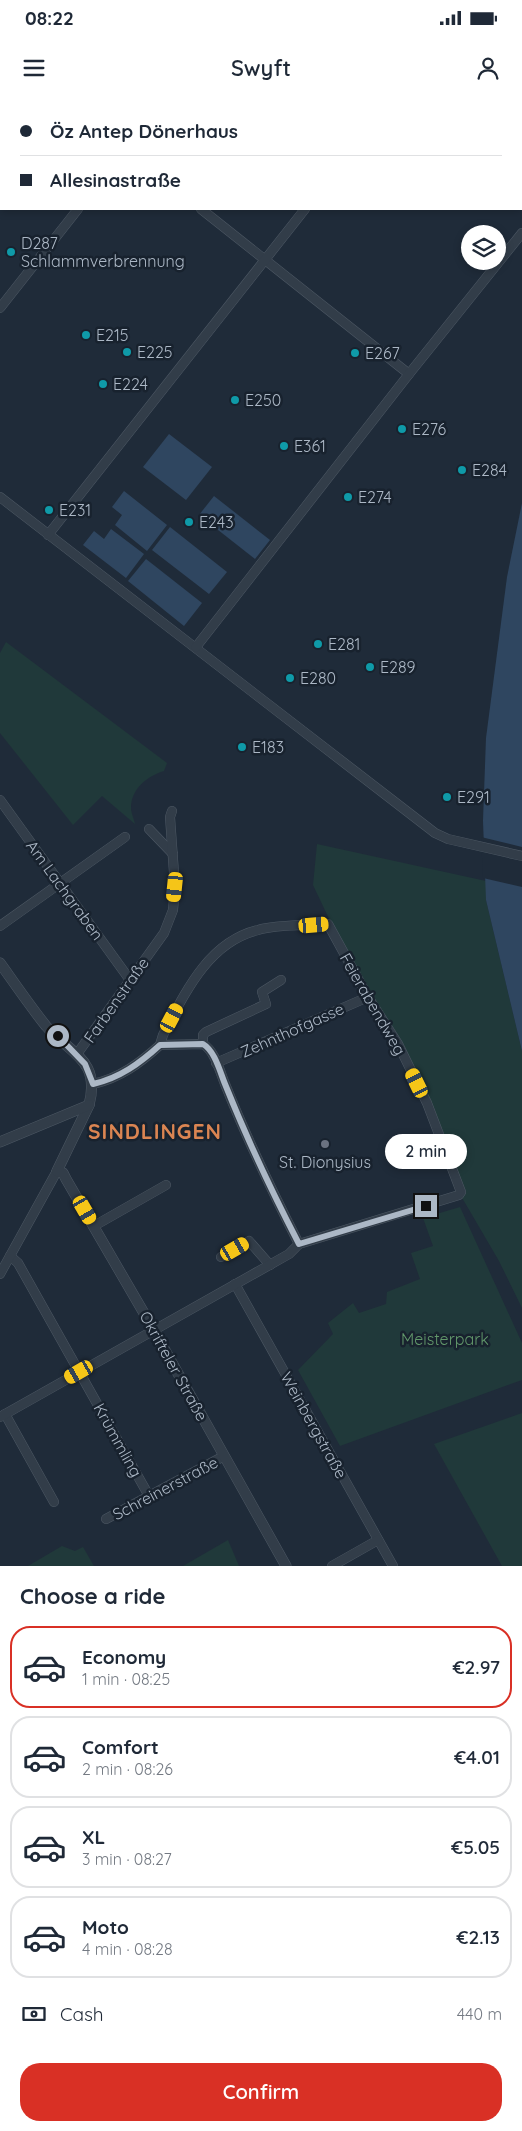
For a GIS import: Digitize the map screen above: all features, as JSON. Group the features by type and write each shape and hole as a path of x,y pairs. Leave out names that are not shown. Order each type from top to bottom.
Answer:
{"street":[{"path":"0,308 77,210"},
{"path":"202,210 409,374"},
{"path":"48,535 304,210"},
{"path":"196,647 409,374 522,233"},
{"path":"0,497 435,833 448,839 522,856"},
{"name":"Am Lachgraben","path":"0,800 130,980"},
{"name":"Farbenstraße","path":"93,1084 88,1068 77,1054 164,933 173,910 175,887 170,817 172,811"},
{"path":"149,829 173,854"},
{"path":"0,926 125,837"},
{"name":"Feierabendweg","path":"160,1045 163,1035 202,967 223,947 247,933 260,929 328,924 368,997 398,1044 420,1090 462,1189 459,1195 299,1244"},
{"path":"0,963 48,1027 77,1054"},
{"path":"203,1044 206,1032 266,1004 262,992 281,980"},
{"name":"Zehnthofgasse","path":"216,1063 368,997"},
{"path":"0,1274 57,1170 89,1105 93,1084 112,1078 138,1064 160,1045 203,1044 207,1047 216,1063 241,1125 299,1244 289,1254 2,1416 54,1502"},
{"path":"0,1142 89,1105"},
{"name":"Okrifteler Straße","path":"57,1170 63,1173 94,1226 286,1566"},
{"path":"94,1226 166,1185"},
{"path":"222,1257 249,1241 270,1265"},
{"name":"Krümmling","path":"10,1256 18,1263 149,1496"},
{"name":"Weinbergstraße","path":"235,1284 393,1566"},
{"name":"Schreinerstraße","path":"106,1519 224,1456"},
{"path":"332,1566 378,1540"}],"green space":[{"path":"6,642 167,763 164,771 146,780 137,789 131,808 135,824 102,796 73,825 0,733 0,653"},
{"path":"317,844 486,881 486,900 522,1051 522,1308 499,1261 461,1196 448,1148 341,944 313,885"},
{"name":"Meisterpark","path":"460,1207 522,1343 522,1380 340,1446 298,1370 333,1334 328,1323 353,1303 359,1313 386,1304 387,1292 420,1279 411,1253 433,1246 423,1218"},
{"path":"522,1413 522,1566 502,1566 434,1444"},
{"path":"228,1540 239,1566 183,1566"},
{"path":"62,1546 75,1551 83,1547 94,1566 28,1566"}],"water":[{"path":"169,434 212,467 186,500 143,467"},
{"path":"124,491 167,525 147,551 115,525 122,515 112,507"},
{"path":"214,496 270,540 255,559 199,515"},
{"path":"522,503 522,1051 486,900 483,821 486,738 507,577"},
{"path":"170,527 227,572 209,594 152,550"},
{"path":"111,529 144,554 126,578 83,545 94,531 104,539"},
{"path":"146,559 202,603 184,626 128,581"}],"pier":[{"path":"481,837 522,847 522,887 483,878"}],"place":[{"name":"D287 Schlammverbrennung","path":"11,252"},
{"name":"E215","path":"86,335"},
{"name":"E225","path":"127,352"},
{"name":"E267","path":"355,353"},
{"name":"E224","path":"103,384"},
{"name":"E250","path":"235,400"},
{"name":"E276","path":"402,429"},
{"name":"E361","path":"284,446"},
{"name":"E284","path":"462,470"},
{"name":"E274","path":"348,497"},
{"name":"E231","path":"49,510"},
{"name":"E243","path":"189,522"},
{"name":"E281","path":"318,644"},
{"name":"E289","path":"370,667"},
{"name":"E280","path":"290,678"},
{"name":"E183","path":"242,747"},
{"name":"E291","path":"447,797"},
{"name":"St. Dionysius","path":"325,1144"}],"district":[{"name":"SINDLINGEN","path":"155,1131"}],"route":[{"path":"58,1036 64,1040 85,1064 93,1084 106,1081 138,1064 160,1045 203,1044 207,1047 216,1063 241,1125 267,1181 299,1244 426,1206"}]}
